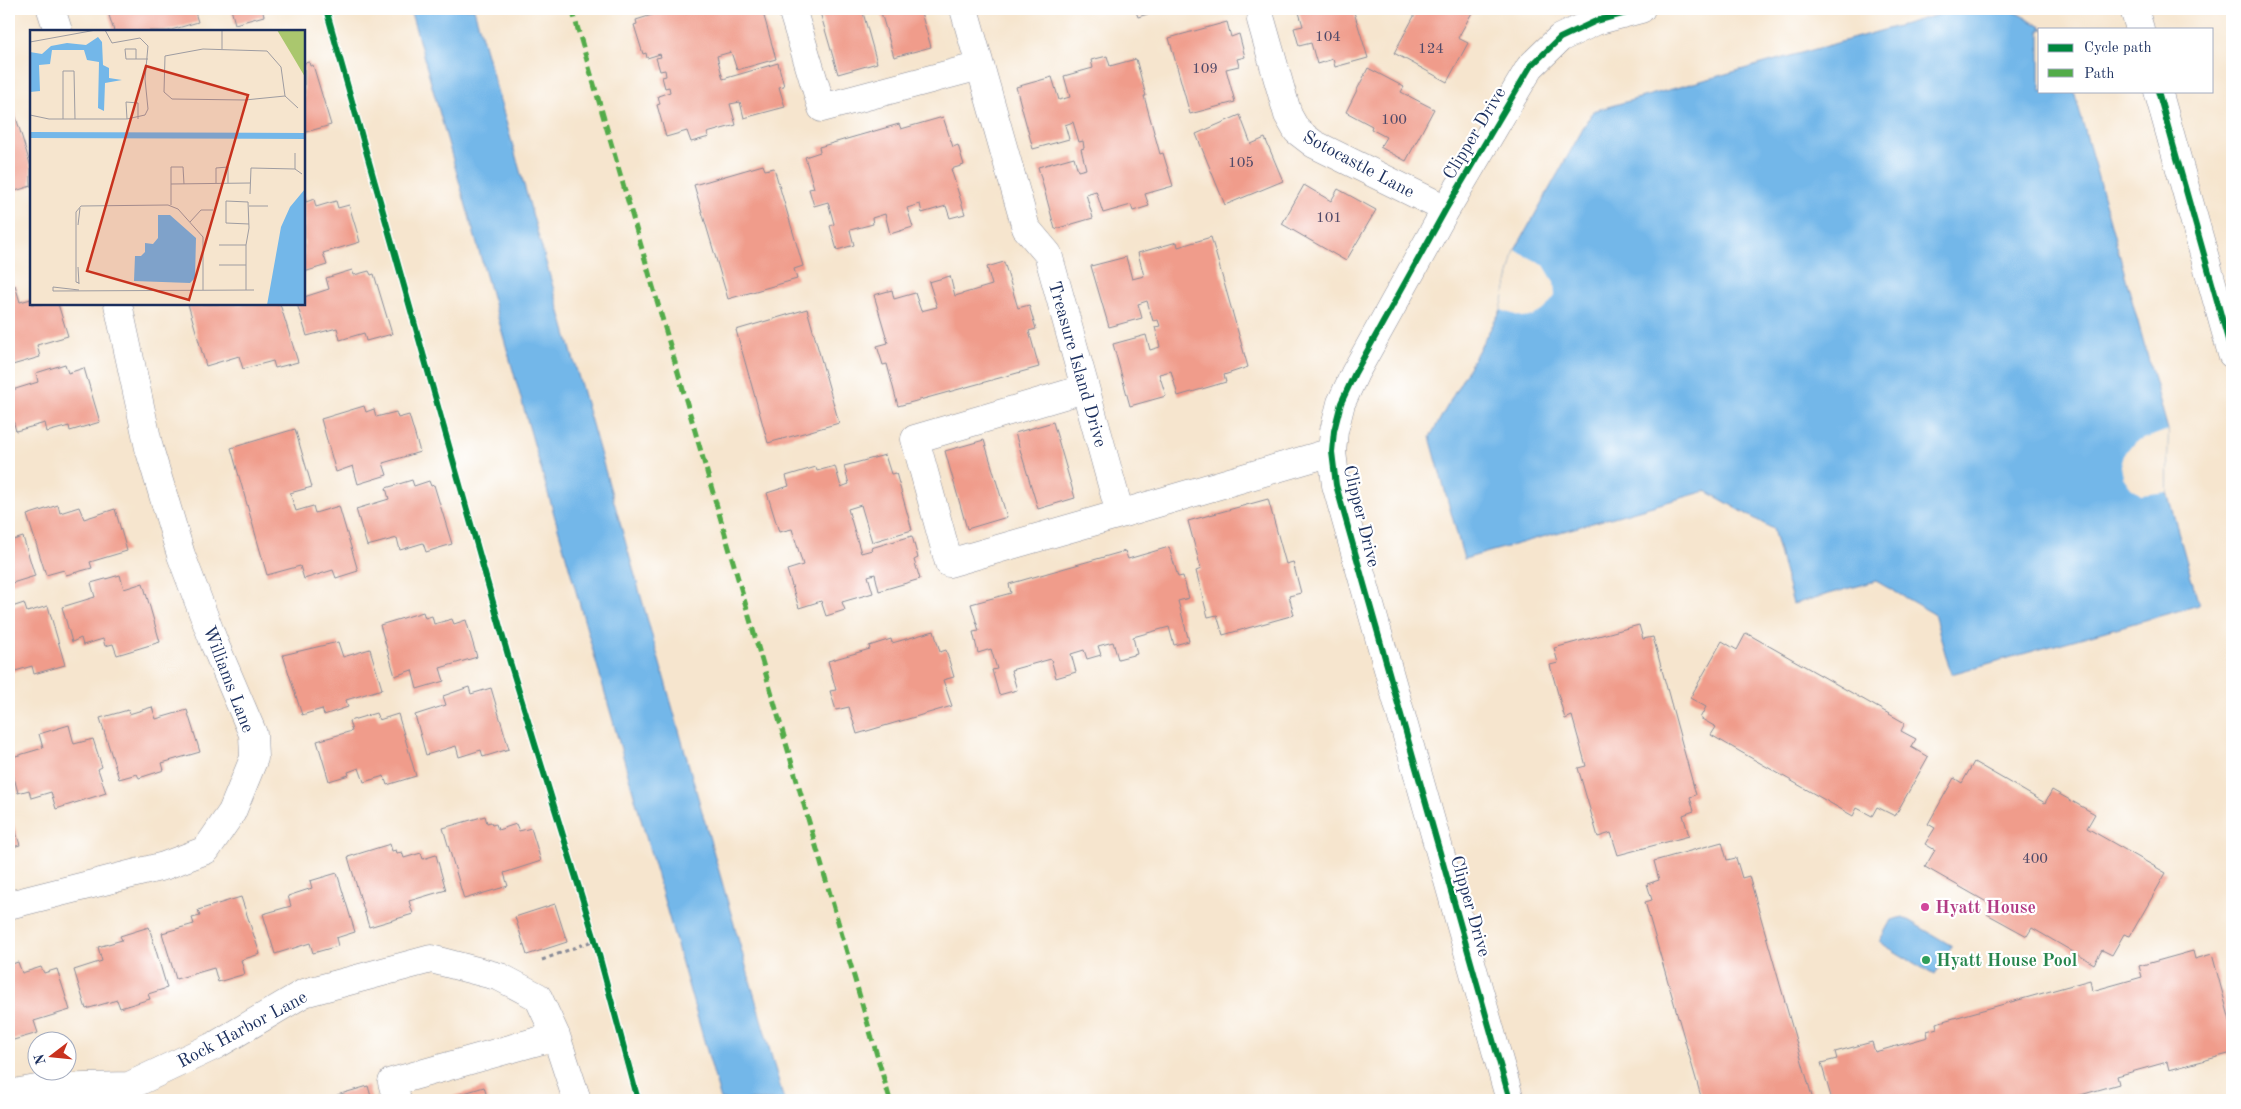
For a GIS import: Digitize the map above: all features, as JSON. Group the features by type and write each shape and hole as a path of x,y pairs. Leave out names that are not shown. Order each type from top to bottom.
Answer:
{"street":[{"path":"51,9 58,30"},
{"path":"792,9 822,108 980,66"},
{"name":"Treasure Island Drive","path":"964,9 1026,228 1048,254 1120,514"},
{"name":"Clipper Drive","path":"1510,1100 1336,484 1332,452 1334,431 1338,413 1354,373 1446,209 1530,67 1560,38 1596,21 1641,9"},
{"path":"2134,9 2140,28"},
{"name":"Sotocastle Lane","path":"1261,20 1288,116 1297,131 1314,144 1446,209"},
{"path":"2158,92 2232,354"},
{"name":"Williams Lane","path":"9,905 164,866 206,850 232,812 254,758 253,734 215,645 181,555 152,457 118,305"},
{"path":"1084,388 915,439 949,563 1332,452"},
{"name":"Rock Harbor Lane","path":"9,1094 42,1088 129,1086 216,1045 304,994 431,959 500,977 538,997 556,1036 577,1100"},
{"path":"397,1100 392,1082 556,1036"}],"path":[{"path":"592,931 598,949"},
{"path":"500,977 595,940"}],"water":[{"path":"410,9 474,9 784,1100 721,1100"},
{"path":"1959,9 2010,9 2043,28 2038,28 2038,92 2074,92 2168,430 2167,492 2199,605 1951,674 1934,614 1876,581 1793,604 1773,529 1706,491 1464,559 1430,437 1501,310 1515,250 1593,111"},
{"name":"Hyatt House Pool","path":"1903,917 1952,946 1934,975 1879,942 1891,920"}],"pier":[{"path":"1515,250 1544,265 1554,282 1555,296 1545,309 1533,316 1521,317 1501,310"},
{"path":"2168,430 2167,492 2141,495 2131,488 2123,477 2121,466 2125,452 2138,441"}],"building":[{"path":"107,9 194,9 198,22 171,30 114,30"},
{"path":"231,9 262,9 264,16 235,24"},
{"path":"654,9 705,9 706,12 714,9 762,9 776,59 737,70 731,52 717,56 723,79 778,63 784,86 779,87 785,107 744,118 740,102 730,104 736,125 707,133 709,137 691,142 687,131 666,137 657,105 660,104 658,96 670,92 669,87 665,88 662,77 666,76 665,70 660,71 656,58 661,57 660,54 647,58 646,53 643,54 634,25 637,24 636,20 655,14"},
{"path":"819,9 862,9 877,63 838,74"},
{"path":"880,9 920,9 931,47 894,57"},
{"path":"1135,9 1164,9 1138,17"},
{"path":"1298,9 1353,9 1368,58 1335,67 1333,59 1317,64 1311,43 1299,46 1294,28 1303,26"},
{"path":"1418,9 1474,9 1458,38 1468,43 1447,82 1394,53"},
{"path":"2227,9 2232,9 2232,25"},
{"path":"1227,22 1231,37 1239,34 1245,57 1237,59 1239,66 1226,69 1235,102 1190,114 1169,38"},
{"path":"1107,56 1110,66 1136,59 1160,154 1163,153 1173,186 1145,194 1149,206 1133,211 1131,205 1103,213 1096,191 1086,194 1093,218 1055,229 1038,167 1074,157 1078,171 1086,169 1081,149 1084,148 1083,141 1079,142 1073,122 1065,125 1069,139 1033,149 1016,87 1052,77 1059,100 1070,97 1064,76 1093,68 1091,60"},
{"path":"309,62 310,66 313,65 331,125 306,132 305,129 305,63"},
{"path":"1368,68 1404,87 1401,92 1434,109 1406,161 1380,147 1386,137 1371,129 1372,126 1346,112"},
{"path":"9,94 30,164 30,186 9,193"},
{"path":"1240,115 1251,144 1265,138 1283,181 1225,205 1196,134"},
{"path":"943,117 953,147 958,145 964,165 951,169 965,214 950,218 946,206 922,213 920,204 907,208 913,227 890,234 885,214 872,218 873,224 850,230 854,245 837,250 830,226 834,224 828,202 814,206 809,189 814,188 805,157 820,152 819,147 899,124 901,129"},
{"path":"763,165 765,170 774,168 803,266 794,269 797,279 728,299 694,185"},
{"path":"1304,185 1331,201 1338,189 1376,210 1346,261 1282,224"},
{"path":"305,198 306,202 314,199 316,207 336,201 338,208 349,205 360,242 323,253 327,265 305,272"},
{"path":"1211,237 1248,367 1224,375 1226,382 1178,396 1171,371 1159,374 1166,396 1130,406 1113,344 1146,335 1150,350 1160,347 1155,327 1160,326 1158,320 1153,321 1147,301 1138,304 1142,318 1109,327 1091,266 1126,257 1132,279 1144,276 1138,253 1177,242 1178,247"},
{"path":"1004,262 1018,308 1029,305 1036,329 1029,331 1039,367 898,406 887,364 883,365 877,346 888,343 874,295 892,290 894,299 915,293 921,311 937,307 929,282 950,276 955,296 992,285 987,267"},
{"path":"352,270 354,275 369,271 371,275 374,274 392,334 366,341 364,333 340,340 337,328 307,336 297,305 305,305 305,297 329,289 326,278"},
{"path":"15,285 20,302 30,299 30,305 58,305 68,336 37,345 40,357 9,366 9,287"},
{"path":"188,305 280,305 298,362 275,368 273,361 243,369 239,356 206,366"},
{"path":"807,309 839,423 768,443 736,330"},
{"path":"65,364 68,373 84,368 100,422 70,431 69,426 47,432 45,423 16,431 9,406 9,391 38,382 36,373"},
{"path":"364,406 366,412 374,409 376,417 396,412 398,418 409,415 420,452 383,463 387,475 358,484 353,466 336,472 321,419"},
{"path":"1053,422 1075,498 1038,509 1015,433"},
{"path":"295,429 312,487 290,493 296,511 313,506 315,513 339,506 358,571 336,578 333,570 304,579 300,566 267,575 231,448"},
{"path":"984,440 1007,517 967,529 945,451"},
{"path":"885,455 891,474 896,473 912,530 872,542 861,505 848,509 861,553 872,550 871,548 912,536 918,558 914,560 920,579 879,591 875,574 868,576 873,593 842,602 845,610 826,616 821,601 799,608 787,570 803,565 792,529 779,532 767,493 789,486 786,476 816,467 817,471 835,466 841,487 849,484 844,466"},
{"path":"412,480 414,486 429,481 431,486 434,485 452,544 426,552 423,543 400,550 397,538 367,546 356,509 389,499 386,488"},
{"path":"1268,499 1286,564 1293,562 1301,593 1289,596 1294,615 1223,635 1217,615 1208,617 1196,571 1201,569 1188,521"},
{"path":"58,505 60,513 79,507 84,519 115,509 127,551 90,562 92,568 66,575 64,570 46,575 27,515"},
{"path":"9,537 10,541 23,537 35,576 9,584"},
{"path":"1169,547 1178,577 1183,576 1189,598 1178,601 1189,641 1174,645 1169,627 1133,637 1137,654 1118,659 1113,642 1098,646 1101,655 1087,659 1084,650 1071,654 1076,672 1056,678 1051,659 1011,670 1017,690 999,695 992,670 997,669 991,649 978,653 973,632 979,631 971,604 1011,593 1009,584 1125,551 1128,559"},
{"path":"120,575 124,589 143,583 160,642 117,655 113,644 105,646 103,639 83,645 81,638 72,642 62,607 95,597 91,583"},
{"path":"24,603 27,612 48,606 65,665 34,674 32,666 12,672 9,666 9,608"},
{"path":"423,612 425,618 432,616 434,624 452,619 454,624 466,620 477,657 440,668 444,681 417,689 412,670 395,676 380,625"},
{"path":"1639,625 1643,639 1653,637 1696,795 1690,797 1694,811 1683,815 1689,836 1618,855 1611,833 1598,837 1578,768 1586,766 1572,716 1565,719 1550,665 1558,663 1554,648"},
{"path":"934,631 940,652 946,650 954,677 943,680 952,706 857,734 849,707 836,710 830,691 836,690 828,661 870,649 869,646 891,639 892,643"},
{"path":"1746,633 1905,723 1901,731 1916,739 1911,747 1928,757 1895,816 1877,807 1872,816 1857,808 1853,816 1711,735 1716,727 1700,718 1706,707 1690,698 1722,641 1737,650"},
{"path":"338,642 343,657 370,649 382,689 346,700 348,707 324,715 322,709 302,715 283,655"},
{"path":"469,687 471,694 491,688 509,749 483,757 481,750 459,757 456,746 426,755 415,715 446,705 443,696"},
{"path":"152,707 156,719 187,710 200,752 162,763 164,770 139,778 137,774 119,779 100,718 128,710 129,714"},
{"path":"376,713 379,720 398,714 416,776 387,785 384,776 364,782 359,768 348,772 349,775 329,781 317,741 352,731 349,721"},
{"path":"69,725 74,744 93,739 102,767 98,769 106,793 56,809 51,792 31,798 29,790 18,793 9,758 43,748 39,734"},
{"path":"1974,762 2045,803 2052,790 2095,814 2087,828 2166,873 2130,936 2124,934 2112,955 2102,950 2094,964 2032,928 2027,936 1987,914 1992,905 1925,867 1935,850 1925,844 1935,828 1928,824 1954,778 1962,783"},
{"path":"9,810 20,845 9,848"},
{"path":"485,816 487,823 496,824 498,830 516,824 519,831 531,828 541,861 504,873 508,886 464,899 443,828"},
{"path":"1722,842 1727,860 1736,858 1742,878 1749,876 1813,1100 1702,1100 1645,902 1652,900 1647,884 1659,880 1654,861"},
{"path":"390,844 392,851 402,852 404,858 421,853 423,859 436,855 446,890 409,901 413,914 369,927 348,857"},
{"path":"337,873 355,932 336,938 338,946 313,953 310,943 275,954 263,914 291,906 288,896 312,888 310,881"},
{"path":"241,897 260,954 241,960 245,974 218,982 214,968 176,979 162,933 194,924 192,918 200,916 198,910"},
{"path":"555,904 567,942 527,955 515,917"},
{"path":"149,927 167,988 148,994 150,999 120,1008 117,1000 86,1009 74,970 102,961 98,947 122,940 120,936"},
{"path":"2193,951 2195,959 2212,954 2232,1028 2232,1053 2169,1070 2167,1062 2117,1076 2119,1084 2063,1100 1832,1100 1821,1063 1837,1059 1835,1052 1872,1042 1875,1052 1928,1037 1927,1031 1937,1028 1936,1023 2090,980 2092,991 2142,977 2139,966"},
{"path":"18,962 22,973 41,967 44,973 57,969 70,1010 34,1021 38,1032 28,1032 28,1036 10,1041 9,965"},
{"path":"368,1086 372,1100 339,1100 337,1095"},
{"path":"484,1087 488,1100 441,1100"}],"marked path":[{"path":"572,9 890,1100"}],"cycle path":[{"path":"326,9 509,659 595,940 638,1100"},
{"path":"1510,1100 1336,485 1332,452 1334,431 1341,403 1355,373 1446,209 1530,67 1560,38 1596,21 1641,9"},
{"path":"2158,92 2232,354"}],"place":[{"name":"Hyatt House","path":"1925,907"},
{"name":"Hyatt House Pool","path":"1926,960"}]}
